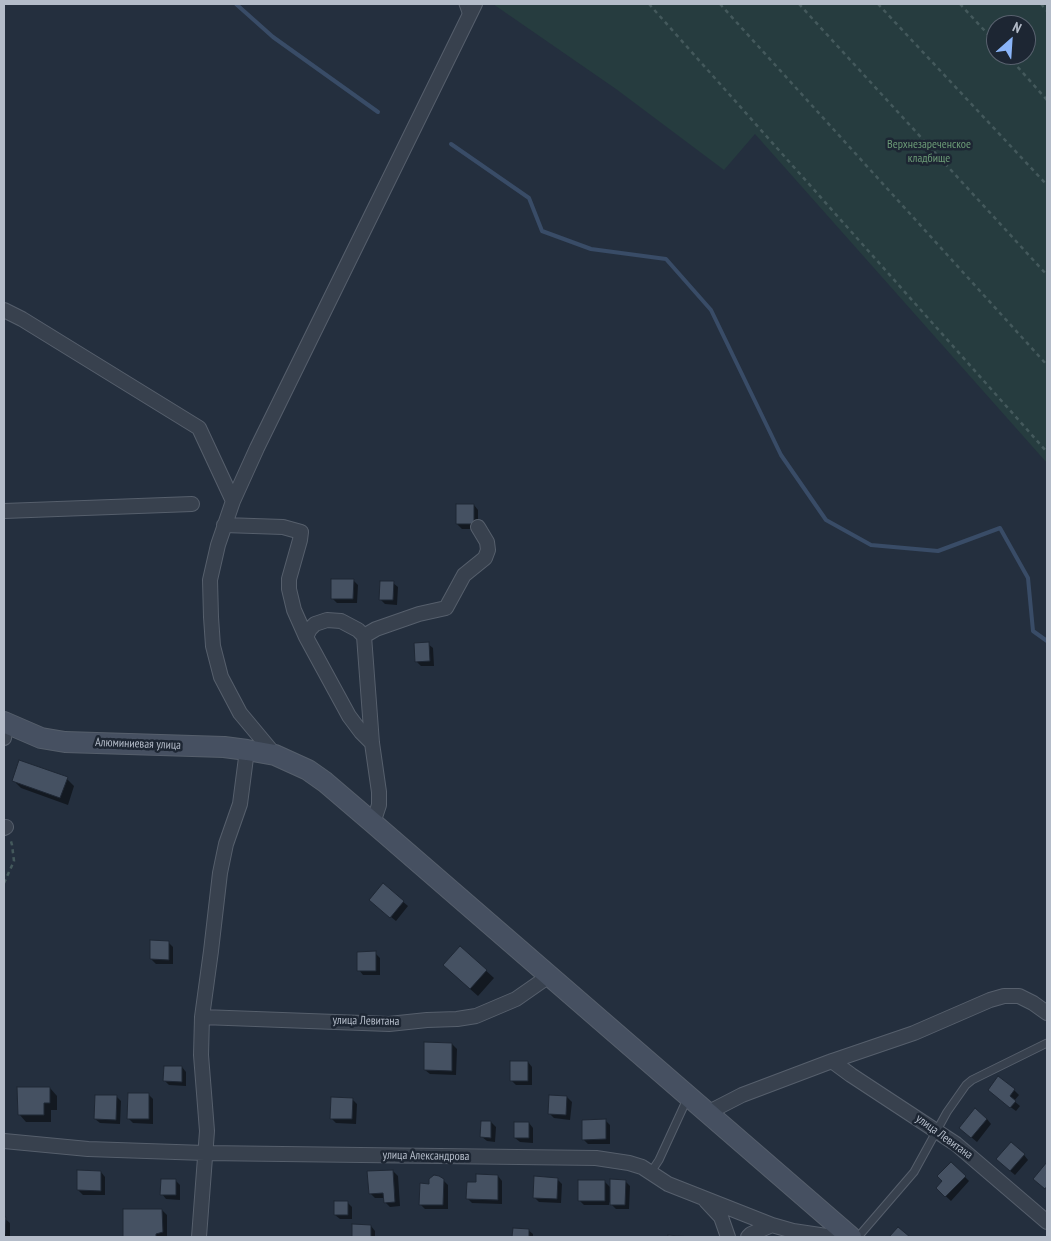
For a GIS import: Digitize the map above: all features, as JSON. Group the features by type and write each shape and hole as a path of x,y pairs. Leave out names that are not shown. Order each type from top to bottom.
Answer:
{"street":[{"path":"475,4 257,448 233,501 218,545 210,580 213,646 221,677 240,713 275,755 291,761 320,778 373,822 851,1237"},
{"path":"4,310 22,319 199,428 233,501"},
{"path":"4,511 192,504"},
{"path":"224,525 283,527 300,532 300,540 289,579 289,589 294,610 306,637 349,716 372,743"},
{"path":"364,636 376,629 419,614 446,608 464,575 485,558 488,550 487,542 478,527"},
{"path":"306,637 315,624 327,620 341,621 358,630 364,636 372,743 379,792 379,805 373,822"},
{"name":"Алюминиевая улица","path":"5,728 41,738 66,742 224,747 275,755"},
{"path":"199,1237 207,1119 202,1089 202,1017 220,873 226,844 240,804 247,750"},
{"name":"улица Левитана","path":"202,1017 389,1024 457,1019 476,1016 516,999 549,976"},
{"path":"707,1113 742,1095 832,1060 914,1033 990,1000 1004,996 1019,996 1033,1003 1047,1014"},
{"name":"улица Левитана","path":"832,1060 937,1130 977,1161 1047,1222"},
{"name":"улица Александрова","path":"4,1141 88,1149 205,1154 596,1158 628,1163 651,1172 668,1184 772,1224 793,1231 833,1237"},
{"path":"704,1199 720,1217 728,1237"},
{"path":"748,1237 772,1224"}],"lane":[{"path":"463,4 468,19"},
{"path":"858,1237 914,1172 937,1130 966,1085 972,1080 1047,1043"},
{"path":"651,1172 659,1160 688,1096"}],"path":[{"path":"649,4 1047,452"},
{"path":"720,4 1047,366"},
{"path":"799,4 1047,275"},
{"path":"878,4 1047,186"},
{"path":"960,4 986,32"},
{"path":"1041,4 1047,11"},
{"path":"1016,65 1047,100"},
{"path":"4,883 14,862 12,845 5,828"}],"green space":[{"name":"Верхнезареченское кладбище","path":"493,4 1047,4 1047,463 755,134 724,170 616,89"}],"building":[{"path":"456,504 474,504 474,524 456,524"},
{"path":"331,579 354,579 353,599 331,599"},
{"path":"380,581 394,581 393,600 379,600"},
{"path":"429,642 430,661 415,662 414,643"},
{"path":"19,760 68,777 60,798 12,781"},
{"path":"383,883 404,901 390,918 369,900"},
{"path":"150,940 169,941 169,960 150,959"},
{"path":"460,946 487,970 470,989 443,965"},
{"path":"376,951 376,971 357,971 357,952"},
{"path":"424,1042 452,1043 452,1071 424,1070"},
{"path":"510,1061 528,1061 528,1081 510,1081"},
{"path":"164,1066 182,1066 182,1082 163,1081"},
{"path":"998,1076 1015,1089 1010,1096 1016,1101 1010,1108 988,1090"},
{"path":"17,1087 50,1087 50,1103 44,1103 44,1115 18,1115"},
{"path":"128,1093 149,1093 149,1119 127,1119"},
{"path":"95,1095 117,1095 116,1120 94,1119"},
{"path":"549,1095 567,1096 566,1115 548,1114"},
{"path":"331,1097 353,1098 352,1119 330,1119"},
{"path":"975,1108 987,1119 971,1138 959,1128"},
{"path":"606,1119 606,1139 582,1140 582,1120"},
{"path":"481,1121 491,1121 491,1138 480,1137"},
{"path":"514,1122 529,1122 529,1138 514,1138"},
{"path":"1011,1142 1025,1154 1010,1171 996,1159"},
{"path":"951,1162 966,1176 945,1197 936,1188 942,1181 937,1176"},
{"path":"1047,1162 1047,1186 1045,1189 1033,1179"},
{"path":"77,1170 101,1171 101,1191 77,1190"},
{"path":"393,1170 395,1202 384,1203 383,1193 369,1194 367,1171"},
{"path":"476,1174 498,1175 498,1200 466,1199 467,1182 476,1182"},
{"path":"434,1175 444,1179 443,1205 419,1205 420,1183 429,1184 429,1179"},
{"path":"534,1176 558,1178 557,1199 533,1198"},
{"path":"161,1179 176,1179 176,1195 160,1195"},
{"path":"610,1179 626,1180 625,1205 610,1205"},
{"path":"578,1180 605,1180 605,1201 578,1201"},
{"path":"334,1201 348,1201 348,1215 334,1215"},
{"path":"123,1209 162,1209 163,1232 156,1234 156,1237 123,1237"},
{"path":"4,1217 6,1217 5,1234 4,1234"},
{"path":"352,1224 371,1225 371,1237 352,1237"},
{"path":"898,1227 910,1237 889,1237"},
{"path":"513,1228 529,1229 529,1237 512,1237"},
{"path":"668,1235 690,1237 668,1237"}],"waterway":[{"path":"236,4 273,37 378,112"},
{"path":"451,144 529,198 542,231 591,249 666,259 711,310 781,455 826,520 871,545 938,551 1000,528 1028,578 1033,631 1047,641"}]}
